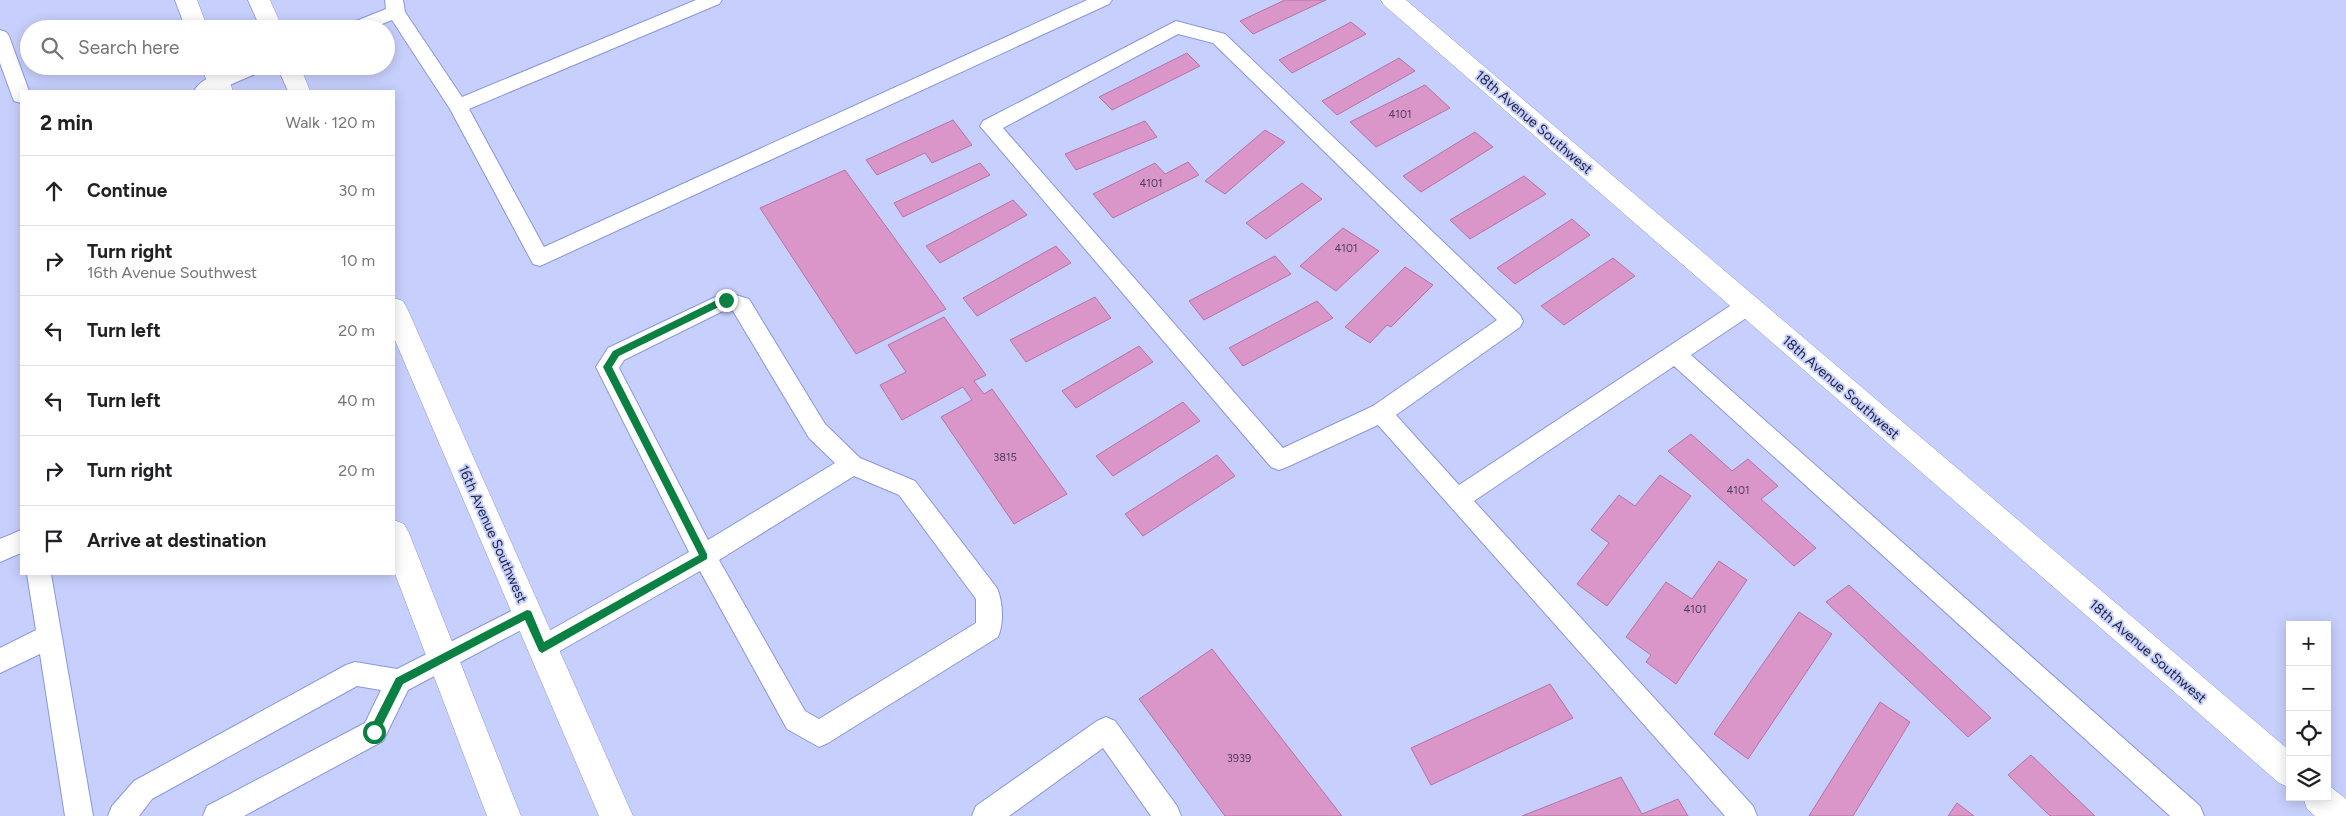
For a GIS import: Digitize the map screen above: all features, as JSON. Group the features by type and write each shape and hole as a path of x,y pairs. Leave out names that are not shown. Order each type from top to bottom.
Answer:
{"street":[{"path":"186,0 194,20"},
{"path":"259,0 268,20"},
{"name":"18th Avenue Southwest","path":"1392,0 2286,769"},
{"path":"292,75 299,90"},
{"name":"16th Avenue Southwest","path":"395,310 616,816"},
{"path":"395,536 504,816"},
{"path":"2323,801 2340,816"}],"lane":[{"path":"458,106 713,0"},
{"path":"369,20 395,6 458,106 540,258 1103,0"},
{"path":"1176,27 1219,38 1512,321 1381,413 1279,460 990,126 1176,27"},
{"path":"0,36 20,93"},
{"path":"214,82 232,75"},
{"path":"726,300 741,305 816,431 852,465 906,488 988,596 989,629 818,734 796,720 704,556 607,367 616,354 726,300"},
{"path":"1457,499 1747,306"},
{"path":"1675,354 2190,816"},
{"path":"1381,413 1743,816"},
{"path":"542,648 704,556 852,465"},
{"path":"0,551 20,541"},
{"path":"39,575 79,816"},
{"path":"217,816 374,732 399,681 527,614"},
{"path":"0,661 50,636"},
{"path":"122,816 143,790 355,674 399,681"},
{"path":"986,816 1106,730 1166,816"}],"building":[{"path":"1285,0 1326,0 1253,34 1240,21"},
{"path":"1351,22 1366,34 1292,73 1279,60"},
{"path":"1187,53 1200,66 1112,110 1099,97"},
{"path":"1399,58 1415,71 1337,115 1322,101"},
{"path":"1425,85 1450,108 1376,147 1350,122"},
{"path":"953,120 972,145 932,163 925,153 877,175 866,160"},
{"path":"1145,121 1157,137 1076,170 1065,154"},
{"path":"1265,130 1285,142 1225,194 1205,181"},
{"path":"1475,132 1493,147 1421,192 1403,176"},
{"path":"1188,162 1199,175 1113,218 1093,194 1155,163 1165,174"},
{"path":"980,163 990,175 903,217 894,203"},
{"path":"845,170 946,309 856,354 760,208"},
{"path":"1524,176 1546,194 1470,239 1450,220"},
{"path":"1302,183 1322,199 1266,239 1246,223"},
{"path":"1013,200 1027,215 940,263 926,246"},
{"path":"1572,219 1590,235 1515,284 1497,268"},
{"path":"1343,228 1379,251 1336,291 1300,266"},
{"path":"1056,246 1071,263 977,316 963,298"},
{"path":"1275,256 1291,274 1204,320 1189,301"},
{"path":"1613,258 1635,276 1564,325 1541,306"},
{"path":"1405,267 1433,285 1391,327 1387,325 1370,343 1345,327"},
{"path":"1095,297 1111,318 1026,362 1010,340"},
{"path":"1317,301 1333,318 1243,366 1229,348"},
{"path":"944,317 986,375 974,381 984,394 992,389 1067,494 1014,524 941,417 972,400 963,387 902,420 880,385 906,372 888,345"},
{"path":"1139,346 1153,362 1076,408 1062,391"},
{"path":"1183,402 1200,421 1113,476 1096,456"},
{"path":"1691,434 1732,471 1748,459 1778,486 1761,499 1816,548 1794,566 1668,451"},
{"path":"1217,455 1235,476 1143,536 1125,514"},
{"path":"1660,475 1691,496 1607,606 1577,584 1609,543 1591,530 1619,495 1635,506"},
{"path":"1719,561 1747,580 1676,684 1646,662 1651,655 1626,637 1666,582 1692,599"},
{"path":"1849,585 1991,718 1968,737 1826,602"},
{"path":"1799,612 1832,634 1748,759 1714,734"},
{"path":"1212,649 1342,816 1225,816 1139,699"},
{"path":"1550,684 1573,718 1431,785 1411,748"},
{"path":"1880,702 1910,722 1853,816 1809,816"},
{"path":"2031,755 2095,816 2050,816 2008,775"},
{"path":"1621,777 1642,814 1678,799 1688,816 1522,816"},
{"path":"1957,803 1974,816 1948,816"}],"route":[{"path":"374,732 399,681 527,614 542,648 704,556 607,367 616,354 726,300"}]}
